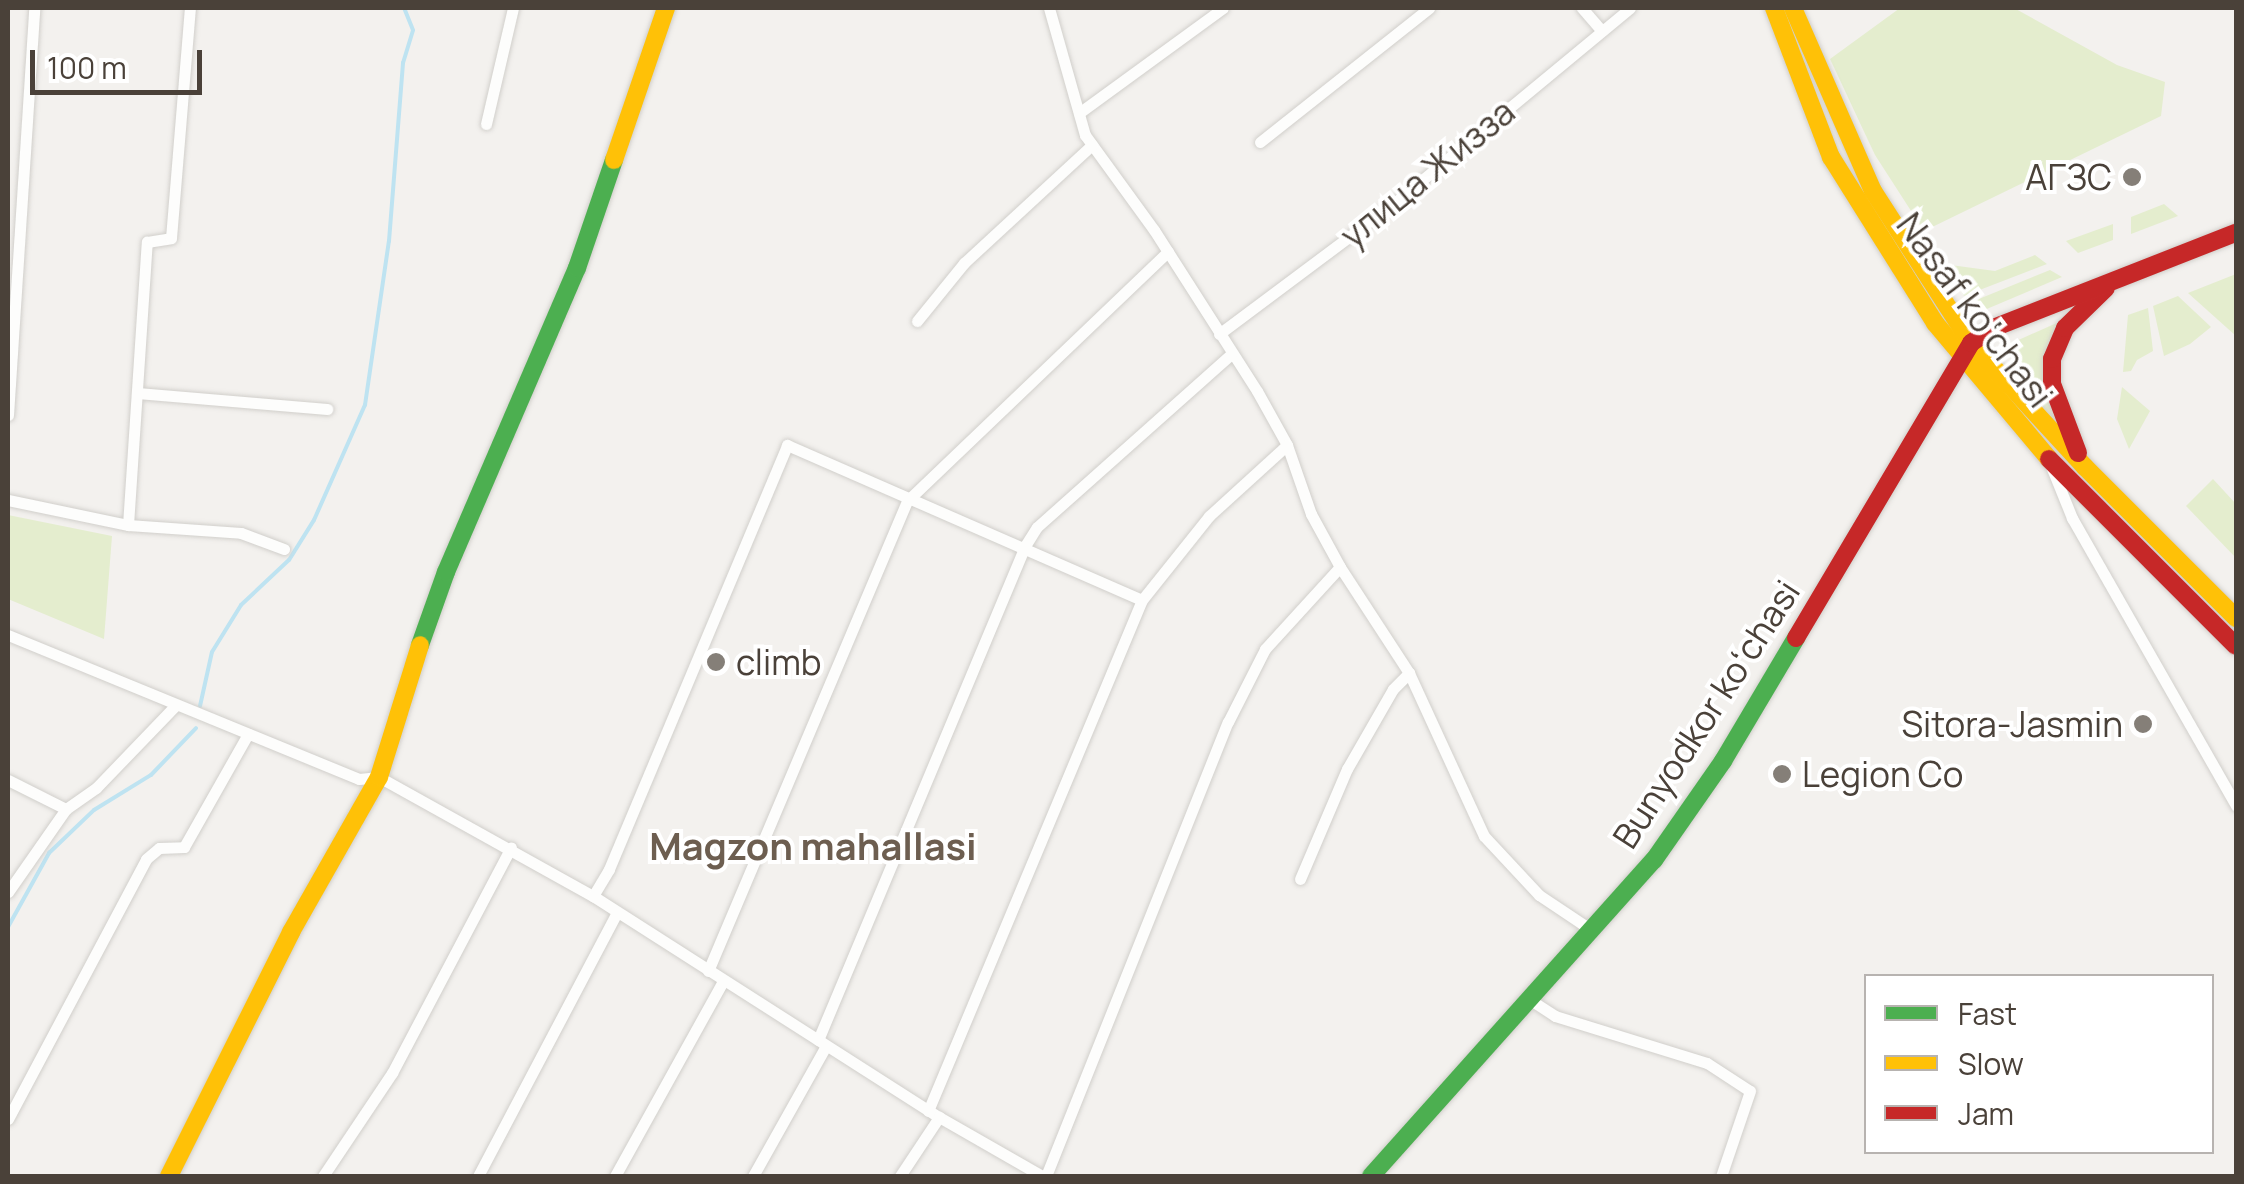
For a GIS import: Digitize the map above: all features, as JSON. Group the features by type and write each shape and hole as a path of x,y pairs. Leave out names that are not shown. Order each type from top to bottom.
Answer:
{"main road":[{"path":"170,1176 292,932 379,777 410,672 446,572 578,268 666,8"},
{"name":"Nasaf ko‘chasi","path":"1774,8 1831,157 1882,244 2048,458 2236,646"},
{"name":"Nasaf ko‘chasi","path":"1793,8 1873,191 1965,350 2236,618"},
{"path":"1965,350 1993,328 2236,233"},
{"path":"2084,467 2052,384 2052,359 2065,328 2111,283"},
{"name":"Bunyodkor koʻchasi","path":"1370,1176 1654,860 1723,761 1965,350"}],"street":[{"path":"8,415 34,8"},
{"path":"128,524 147,242 171,238 190,8"},
{"path":"486,124 513,8"},
{"path":"1050,8 1079,113 1092,145 1168,252 1287,445 1311,514 1409,673 1484,836 1540,895 1593,931"},
{"path":"1079,113 1223,8"},
{"path":"1260,142 1429,8"},
{"path":"1582,8 1600,30"},
{"name":"улица Жизза","path":"1219,334 1398,200 1630,8"},
{"path":"917,321 964,263 1092,145"},
{"path":"708,971 907,500 1168,252"},
{"path":"753,1176 822,1043 1025,546 1037,527 1232,354"},
{"path":"137,394 327,409"},
{"path":"593,896 609,869 787,445 1142,600"},
{"path":"900,1176 934,1114 1142,600 1209,516 1287,445"},
{"path":"2048,458 2072,518 2236,805"},
{"path":"8,500 128,524 240,532 284,549"},
{"path":"8,635 359,779 379,777 593,896 934,1114 1044,1176 1228,722 1265,648 1340,566"},
{"path":"1300,878 1347,770 1393,689 1409,673"},
{"path":"8,892 66,808 96,788 175,706"},
{"path":"8,1119 146,859 159,848 184,847 248,734"},
{"path":"8,780 66,808"},
{"path":"323,1176 392,1073 511,847"},
{"path":"478,1176 618,912"},
{"path":"615,1176 723,982"},
{"path":"1529,999 1555,1016 1707,1063 1750,1091 1721,1176"}],"green space":[{"path":"1900,8 2014,8 2117,65 2165,82 2161,116 1924,231 1875,155 1830,59"},
{"path":"2164,204 2178,216 2131,234 2131,217"},
{"path":"2113,224 2113,240 2078,253 2066,241"},
{"path":"2035,255 2047,264 1964,296 1943,264 1995,271"},
{"path":"2050,270 2062,277 1982,311 1974,311 1969,303"},
{"path":"2236,274 2236,336 2188,293"},
{"path":"2178,296 2211,327 2190,344 2164,356 2153,306"},
{"path":"2148,308 2153,351 2137,360 2131,371 2123,372 2128,315"},
{"path":"2068,318 2055,338 2058,424 2017,379 2014,342"},
{"path":"2122,387 2150,411 2129,449 2117,419"},
{"path":"2213,479 2236,504 2236,558 2186,506"},
{"path":"8,515 112,536 104,639 8,599"}],"waterway":[{"path":"200,706 212,652 241,605 289,560 314,520 365,405 389,241 403,63 413,30 404,8"},
{"path":"8,927 49,853 94,810 151,775 196,728"}],"traffic: fast":[{"path":"420,645 446,572 577,268 614,160"},
{"path":"1371,1176 1654,860 1723,761 1796,638"}],"traffic: slow":[{"path":"614,160 666,8"},
{"path":"1774,8 1831,157 1935,323 2049,459"},
{"path":"1793,8 1873,191 1971,343 2085,467 2236,618"},
{"path":"169,1176 291,932 379,777 420,645"}],"traffic: jam":[{"path":"1796,638 1971,343 1993,328 2236,233"},
{"path":"2078,453 2052,384 2052,359 2065,328 2106,288"},
{"path":"2049,459 2236,646"}],"place":[{"name":"АГЗС","path":"2132,177"},
{"name":"climb","path":"716,662"},
{"name":"Sitora-Jasmin","path":"2143,724"},
{"name":"Legion Co","path":"1782,774"}],"district":[{"name":"Magzon mahallasi","path":"813,846"}]}
